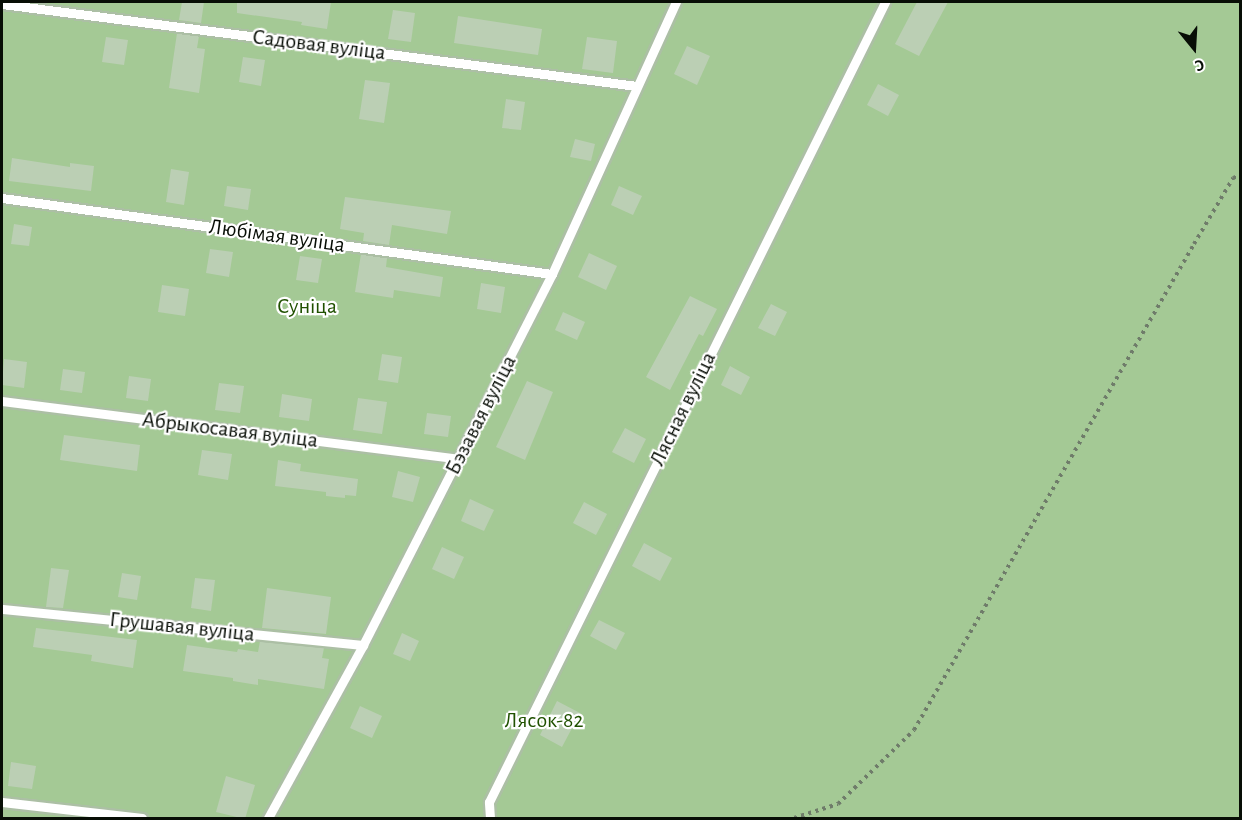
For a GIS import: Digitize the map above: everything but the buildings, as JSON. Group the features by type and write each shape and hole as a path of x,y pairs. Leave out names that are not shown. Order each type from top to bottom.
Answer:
{"lane":[{"name":"Бэзавая вуліца","path":"268,819 363,645 552,274 676,2"},
{"name":"Лясная вуліца","path":"490,819 489,802 885,2"},
{"name":"Садовая вуліца","path":"2,4 637,86"},
{"name":"Любімая вуліца","path":"2,198 552,274"},
{"name":"Абрыкосавая вуліца","path":"2,401 459,459"},
{"name":"Грушавая вуліца","path":"2,609 363,645"},
{"path":"2,802 142,819"}],"path":[{"path":"794,819 838,804 914,730 1210,216 1233,178 1240,175"}],"green space":[{"path":"2,2 1240,2 1240,818 2,818"}],"park label":[{"name":"Суніца","path":"307,307"},
{"name":"Лясок-82","path":"544,721"}]}
